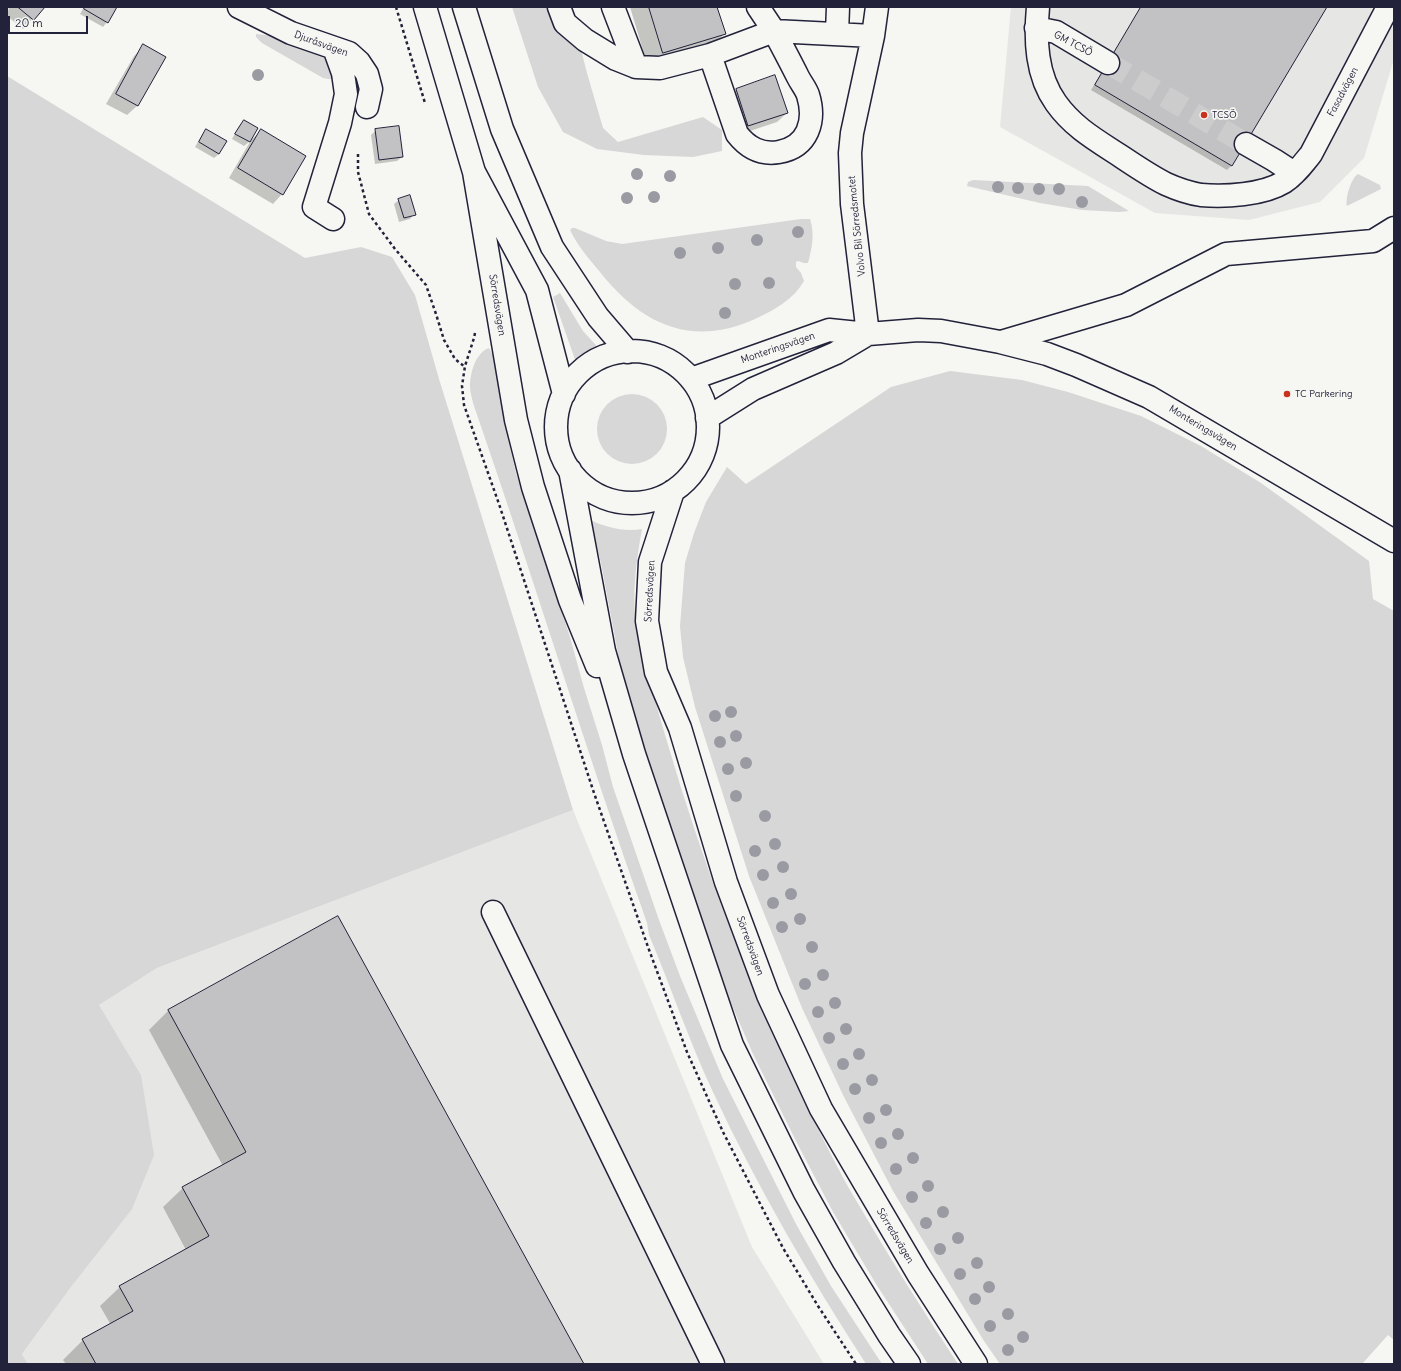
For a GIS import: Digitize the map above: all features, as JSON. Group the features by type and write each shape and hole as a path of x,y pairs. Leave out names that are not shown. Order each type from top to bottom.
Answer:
{"street":[{"name":"Djuråsvägen","path":"239,7 291,34 349,53 359,62 367,74 370,89 367,107"},
{"name":"Sörredsvägen","path":"425,7 474,172 516,420 533,487 570,600 634,754"},
{"path":"464,7 502,130 552,247 598,317 628,352"},
{"path":"559,7 565,23 585,40 616,59 636,67 660,68 710,55 774,31 873,36"},
{"path":"613,7 636,67"},
{"path":"710,55 737,134 745,144 759,151 770,153 781,152 794,147 804,137 810,126 811,112 808,95 774,31 758,7"},
{"path":"837,33 838,7"},
{"name":"Volvo Bil Sörredsmotet","path":"868,334 852,204 850,153 853,126 873,36 877,7"},
{"name":"Fasadvägen","path":"1294,174 1311,154 1388,7"},
{"path":"1037,18 1037,51 1042,75 1056,103 1073,123 1091,137 1165,183 1181,190 1200,195 1241,195 1264,190 1284,182 1294,174 1274,160 1246,144"},
{"name":"GM TCSÖ","path":"1037,18 1056,32 1108,63"},
{"path":"333,219 314,207 340,122 346,94 343,73 334,48"},
{"name":"Sörredsvägen","path":"474,172 537,290 564,394"},
{"name":"Monteringsvägen","path":"1000,342 1126,305 1226,254 1373,241 1394,228"},
{"name":"Monteringsvägen","path":"690,379 829,330 868,334 918,330 954,333 1000,342 1047,354 1149,397 1394,541"},
{"name":"Monteringsvägen","path":"707,418 753,389 836,353 868,334"},
{"name":"Sörredsvägen","path":"628,352 652,354 663,358 683,371 690,379 696,386 703,401 708,430 707,442 698,465 683,484 673,491 653,500 638,503 622,502 602,497 593,492 577,479 570,470 561,453 557,434 558,413 564,394 574,379 587,367 602,358 619,353 628,352"},
{"name":"Sörredsvägen","path":"570,470 604,651 634,754 732,1045 804,1192 844,1262 909,1364"},
{"name":"Sörredsvägen","path":"673,491 650,562 647,621 656,672 680,728 726,882 768,995 821,1109 918,1274 976,1364"},
{"path":"493,912 713,1364"}],"path":[{"path":"396,7 426,104"},
{"path":"358,153 358,172 369,214 395,249 426,285 444,340 455,359 465,367"},
{"path":"475,332 465,367 462,386 464,405 499,504 594,793 648,947 687,1052 723,1132 784,1248 818,1306 856,1364"}],"shaded area":[{"path":"512,7 570,7 603,128 618,142 703,117 722,130 722,151 693,157 644,155 597,149 563,132 538,87"},
{"path":"1011,7 1394,7 1394,59 1364,158 1320,202 1249,220 1155,213 1000,127"},
{"path":"256,34 274,36 324,54 335,75 333,79 323,78 262,43 256,37"},
{"path":"7,76 305,258 361,247 392,257 415,295 439,379 573,810 157,968 99,1005 141,1075 154,1155 132,1209 74,1283 22,1354 28,1364 7,1364"},
{"path":"1358,174 1380,185 1381,189 1347,206 1349,189 1355,176"},
{"path":"973,180 1088,186 1129,211 1082,210 1040,203 967,186 968,182"},
{"path":"810,219 813,236 808,263 796,262 796,267 801,273 804,281 800,288 782,304 755,319 732,327 710,331 689,331 669,326 650,317 633,305 616,290 592,262 570,230 575,228 606,241 622,244"},
{"path":"560,293 583,331 604,354 595,357 580,368 578,368 553,297"},
{"path":"489,348 495,359 509,443 516,473 570,637 613,787 680,976 723,1079 796,1224 831,1286 882,1364 866,1364 805,1265 766,1197 704,1073 649,935 647,923 473,403 470,387 472,370 480,354"},
{"path":"950,371 1022,380 1068,392 1141,416 1201,446 1261,483 1369,561 1373,599 1394,611 1394,1340 1388,1335 1362,1364 1000,1364 984,1341 893,1191 844,1097 802,1008 749,876 695,707 683,657 680,626 685,563 694,533 706,502 727,467 746,484 891,387"},
{"path":"632,394 645,397 657,404 664,416 667,429 664,442 657,454 645,461 632,464 619,461 607,454 600,442 597,429 600,416 607,404 619,397"},
{"path":"590,520 615,528 628,530 642,529 636,565 634,600 639,646 695,832 739,953 772,1031 808,1109 838,1168 919,1304 958,1364 928,1364 876,1284 833,1212 753,1054 724,987 708,945 625,691 601,563"},
{"path":"573,810 752,1247 824,1364 28,1364 22,1354 74,1283 141,1075 98,1005 157,968"}],"building":[{"path":"18,7 45,7 34,20"},
{"path":"85,7 117,7 108,23 84,9"},
{"path":"649,7 717,7 726,34 663,53"},
{"name":"TCSÖ","path":"1141,7 1327,7 1232,166 1095,85"},
{"path":"143,44 166,57 138,106 116,94"},
{"path":"775,75 788,113 748,126 736,89"},
{"path":"244,120 258,128 250,142 235,134"},
{"path":"399,126 403,157 379,160 375,129"},
{"path":"206,129 227,141 219,154 199,142"},
{"path":"261,129 306,156 283,195 238,168"},
{"path":"410,195 416,215 404,218 398,199"},
{"path":"338,916 584,1364 96,1364 82,1339 133,1311 119,1286 209,1236 182,1187 246,1152 168,1010"}],"tunnel":[{"path":"1108,63 1246,144"}],"place":[{"name":"TCSÖ","path":"1204,115"},
{"name":"TC Parkering","path":"1287,394"}]}
